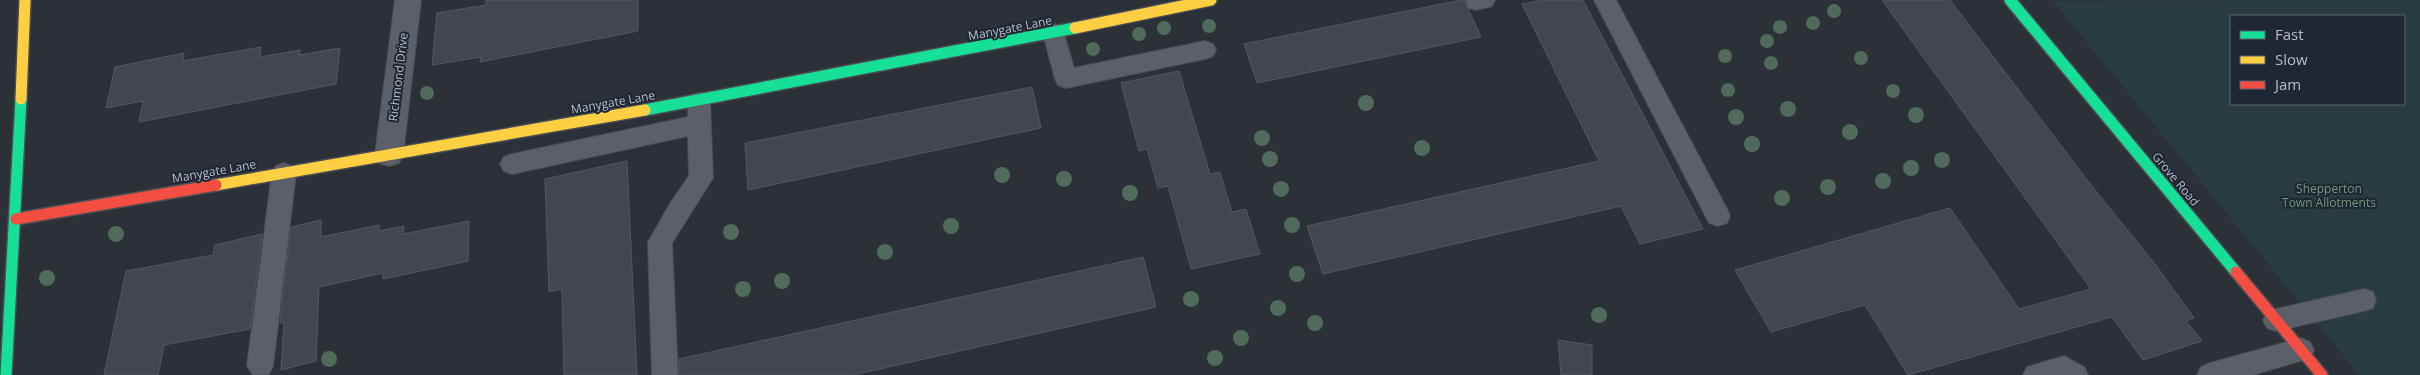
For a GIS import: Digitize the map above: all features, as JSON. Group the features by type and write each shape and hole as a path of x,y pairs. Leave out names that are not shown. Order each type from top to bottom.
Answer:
{"street":[{"path":"6,375 8,221 25,0"},
{"name":"Richmond Drive","path":"389,154 408,0"},
{"name":"Manygate Lane","path":"8,221 389,154 700,113 1212,0"},
{"name":"Grove Road","path":"2010,0 2322,375"}],"lane":[{"path":"1606,0 1718,216"},
{"path":"1054,34 1066,79 1205,50"},
{"path":"512,164 700,113 701,178 679,209 660,242 665,375"},
{"path":"260,366 284,173"},
{"path":"2276,320 2364,300"},
{"path":"2210,375 2301,350"},
{"path":"2036,375 2064,368 2075,375"}],"green space":[{"name":"Shepperton Town Allotments","path":"2420,0 2420,375 2359,375 2053,1"}],"building":[{"path":"486,0 638,0 638,31 480,62 481,57 432,65 437,13 486,5"},
{"path":"1464,0 1481,37 1257,83 1244,44"},
{"path":"1544,0 1583,0 1703,229 1640,244 1621,206 1323,274 1307,226 1599,161 1522,4"},
{"path":"1882,0 1950,0 2091,185 2155,264 2194,318 2186,321 2202,341 2143,360 2112,317 1908,375 1865,305 1771,332 1735,270 1950,208 2019,309 2091,289"},
{"path":"261,47 260,57 300,50 300,55 340,48 336,84 139,122 143,101 106,108 115,67 184,53 183,61"},
{"path":"1179,71 1210,174 1220,172 1232,212 1246,209 1260,254 1191,269 1168,186 1158,188 1147,149 1139,151 1121,83"},
{"path":"1032,87 1041,128 748,190 745,143"},
{"path":"627,161 637,375 564,375 562,289 549,292 545,179"},
{"path":"321,220 321,237 379,225 379,231 404,226 403,234 469,221 468,261 383,279 383,273 319,287 316,361 281,370 284,322 280,323 291,227"},
{"path":"262,234 250,329 164,345 158,375 104,375 126,271 213,255 215,245"},
{"path":"1143,257 1156,307 853,375 680,375 679,359"},
{"path":"1558,340 1592,345 1592,375 1561,375"}],"traffic: fast":[{"path":"2010,0 2236,272"},
{"path":"645,110 1075,28"},
{"path":"6,375 21,99"}],"traffic: slow":[{"path":"21,99 25,0"},
{"path":"1075,28 1211,0"},
{"path":"216,185 645,110"}],"traffic: jam":[{"path":"16,219 216,185"},
{"path":"2236,272 2322,375"}]}
